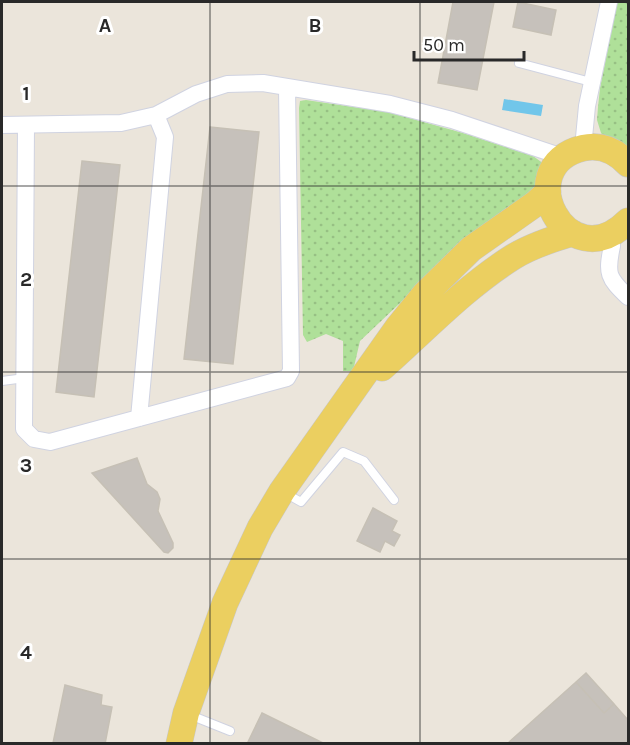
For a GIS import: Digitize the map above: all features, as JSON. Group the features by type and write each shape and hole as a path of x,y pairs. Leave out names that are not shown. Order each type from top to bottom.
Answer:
{"main road":[{"path":"626,159 604,148 573,153 552,173 548,192 552,212 564,227 573,233 603,237 621,228 628,221"},
{"path":"179,744 186,713 225,603 260,528 282,491 398,327 425,294 471,249 536,204 548,192"},
{"path":"352,394 485,276 514,256 573,233"}],"street":[{"path":"2,125 122,123 156,115 195,93 227,84 263,83 390,104 573,153 587,106 609,2"},
{"path":"27,125 24,429 34,439 50,442 287,378 291,372 287,87"},
{"path":"139,418 165,138 156,115"},
{"path":"612,246 608,265 613,282 628,297"}],"lane":[{"path":"519,63 591,82"},
{"path":"2,381 25,378"},
{"path":"282,491 301,502 344,452 364,461 394,500"},
{"path":"186,713 230,731"}],"green space":[{"path":"617,2 628,2 628,145 626,146 616,139 605,138 597,120 600,88"},
{"path":"300,101 388,112 533,156 544,164 537,186 437,268 360,341 353,371 343,371 343,341 326,334 307,342 303,335 299,108"}],"water":[{"path":"504,99 543,105 541,116 502,110"}],"building":[{"path":"453,2 494,2 477,90 438,83"},
{"path":"518,2 556,10 551,35 513,27"},
{"path":"210,127 259,132 233,364 184,359"},
{"path":"82,161 120,165 94,397 56,392"},
{"path":"137,458 147,484 157,492 160,499 158,511 173,543 173,548 168,553 164,552 92,473"},
{"path":"373,508 397,521 392,531 400,535 394,546 385,541 380,552 357,541"},
{"path":"586,673 614,704 604,713 576,682"},
{"path":"576,682 604,713 614,704 628,720 628,744 507,744"},
{"path":"65,685 102,695 101,705 112,707 105,744 53,743"},
{"path":"262,713 325,744 247,744"}]}
